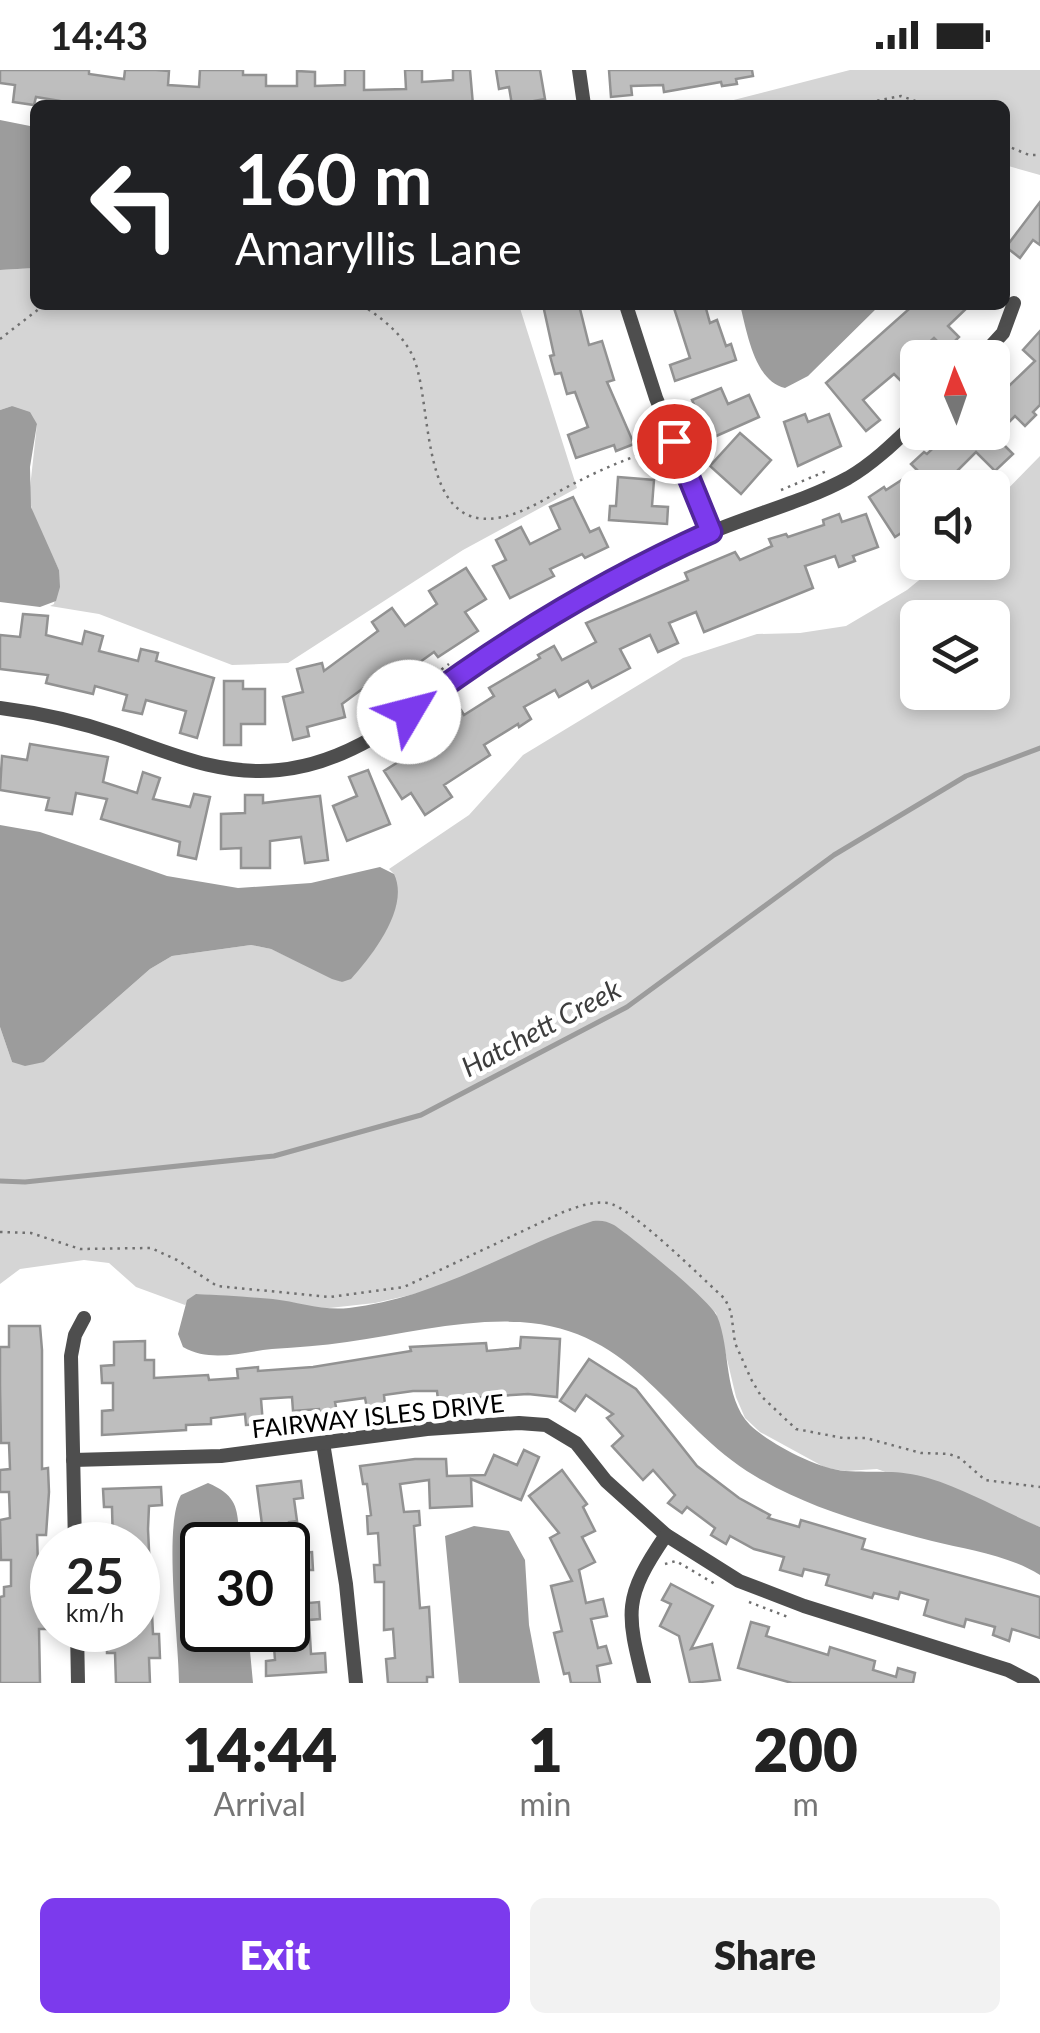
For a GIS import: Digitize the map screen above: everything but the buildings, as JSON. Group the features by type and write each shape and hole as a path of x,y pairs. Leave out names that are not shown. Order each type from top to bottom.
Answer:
{"street":[{"path":"579,70 583,100"},
{"path":"996,340 1014,303"},
{"path":"628,310 711,532"},
{"path":"0,708 84,725 206,766 252,772 306,766 361,745 521,632 600,586 711,532 851,476 900,437"},
{"path":"74,1522 71,1356 75,1335 84,1318"},
{"name":"FAIRWAY ISLES DRIVE","path":"72,1460 220,1456 457,1426 546,1425 576,1443 606,1481 666,1535 718,1570 751,1587 1008,1670 1033,1683"},
{"path":"323,1442 346,1584 356,1683"},
{"path":"644,1683 633,1638 631,1601 640,1573 666,1535"},
{"path":"77,1652 78,1683"}],"path":[{"path":"880,100 900,96 912,100"},
{"path":"1010,147 1029,156 1040,155"},
{"path":"0,339 38,310"},
{"path":"369,310 396,331 413,356 435,477 450,500 468,515 495,518 514,512 674,441"},
{"path":"896,420 900,416"},
{"path":"774,493 839,466"},
{"path":"354,730 458,658"},
{"path":"0,1232 31,1232 80,1248 151,1248 178,1260 217,1286 343,1296 404,1287 561,1213 582,1205 608,1203 630,1215 725,1299 732,1312 735,1344 750,1380 796,1429 866,1438 921,1454 949,1454 960,1458 984,1480 1040,1487"},
{"path":"662,1566 676,1561 722,1588"},
{"path":"737,1596 795,1619"}],"shaded area":[{"path":"850,70 1040,70 1040,175 1010,166 1010,100 733,100"},
{"path":"0,120 30,126 30,268 0,270"},
{"path":"30,268 30,310 521,310 577,488 463,550 288,663 232,665 99,614 50,606 54,604 59,570 34,519 29,497 37,424 12,406 0,410 0,270"},
{"path":"741,310 875,310 808,376 785,388 766,376 749,341"},
{"path":"12,406 30,412 37,424 30,467 31,507 59,570 56,601 40,607 0,602 0,410"},
{"path":"1040,456 1040,1527 877,1469 826,1468 760,1432 745,1418 736,1397 716,1313 615,1226 428,1291 375,1303 320,1309 277,1300 197,1294 185,1305 136,1287 109,1263 84,1260 20,1269 0,1284 0,1027 12,1062 44,1062 150,969 172,956 251,945 271,949 342,982 367,959 381,935 394,874 389,869 469,815 523,755 683,658 757,634 846,626 919,580 1010,580 1010,487"},
{"path":"0,825 40,832 167,876 238,888 311,883 380,867 394,874 397,901 387,930 351,979 332,979 271,949 251,945 172,956 150,969 44,1062 25,1066 12,1062 0,1027"},
{"path":"593,1221 609,1223 623,1232 711,1308 721,1329 735,1401 750,1425 769,1440 822,1466 928,1478 1040,1527 1040,1575 1001,1558 841,1515 776,1488 725,1455 623,1360 560,1328 520,1322 477,1323 216,1355 183,1347 178,1334 187,1300 196,1294 273,1299 329,1308 382,1303 443,1283"},
{"path":"208,1483 219,1488 232,1500 238,1522 180,1522 180,1652 250,1652 253,1683 179,1683 172,1557 181,1495"},
{"path":"474,1526 509,1531 525,1560 529,1625 540,1683 459,1683 445,1536"}],"waterway":[{"name":"Hatchett Creek","path":"0,1181 25,1182 274,1156 421,1115 627,1007 834,855 966,776 1040,748"}],"route":[{"path":"409,712 521,632 636,567 711,532 674,441"}]}
